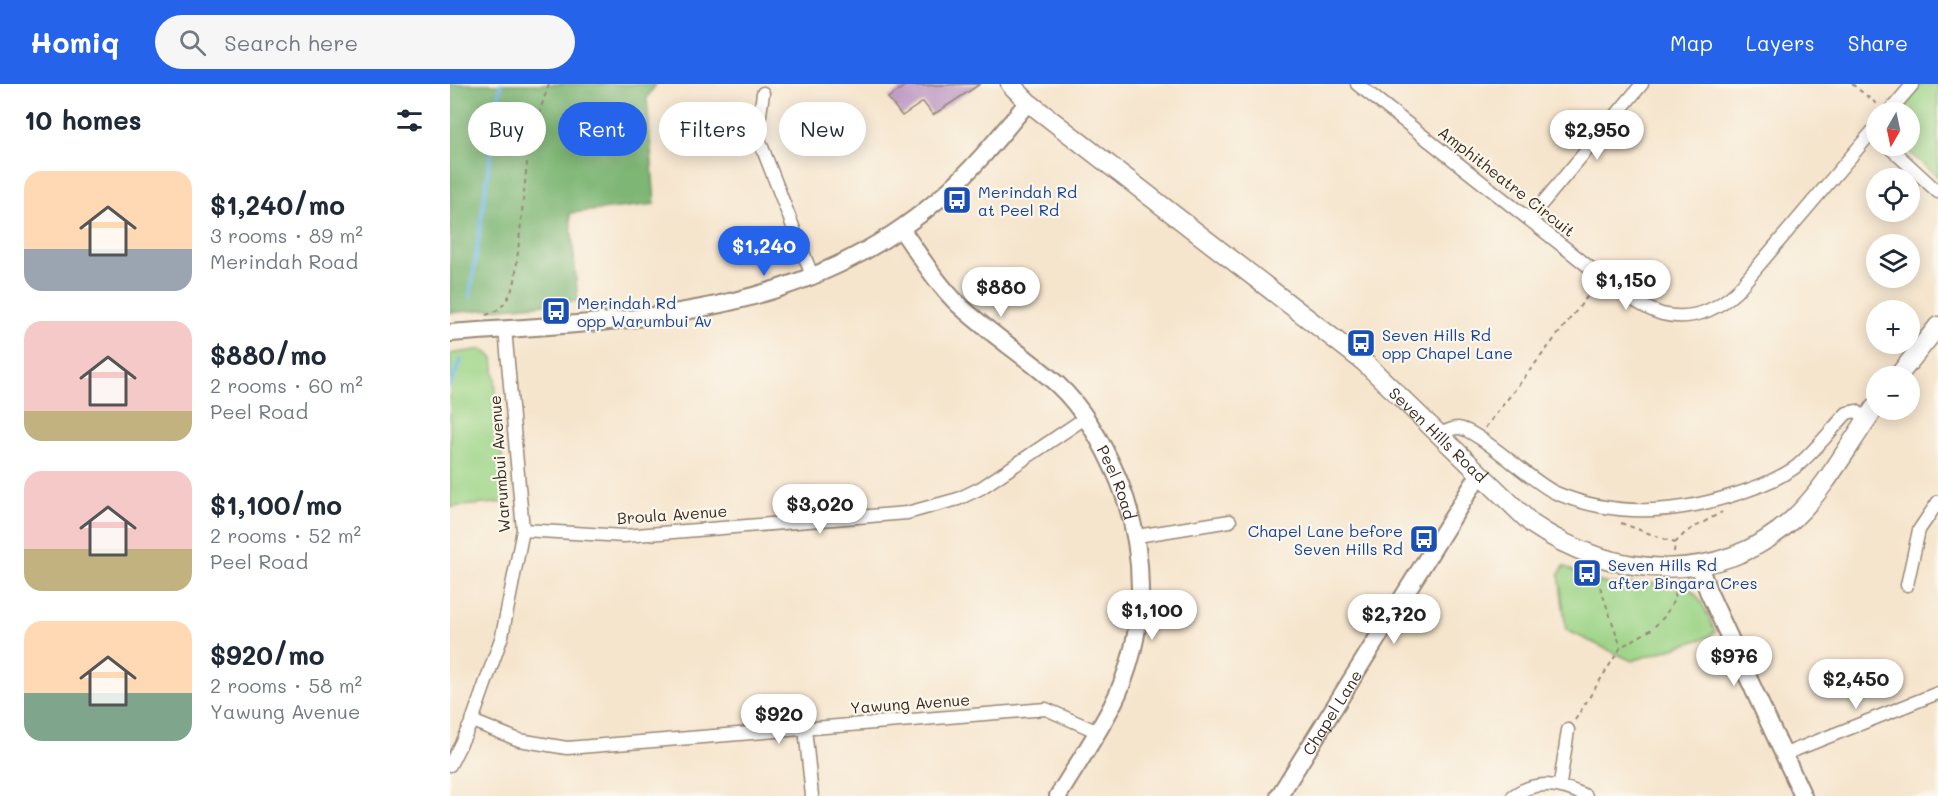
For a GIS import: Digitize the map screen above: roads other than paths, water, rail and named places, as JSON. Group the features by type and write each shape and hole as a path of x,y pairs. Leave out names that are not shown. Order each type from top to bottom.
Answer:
{"main road":[{"name":"Seven Hills Road","path":"1010,84 1028,102 1364,362 1532,524 1582,553 1636,567 1699,565 1751,548 1794,519 1826,481 1867,420"},
{"path":"450,333 695,311 770,293 813,278 852,260 901,229 938,200 978,163 1028,102"},
{"name":"Peel Road","path":"901,229 957,303 1060,386 1084,418 1114,470 1137,536 1140,601 1137,631 1127,670 1098,732 1058,796"},
{"path":"1906,366 1938,326"},
{"name":"Chapel Lane","path":"1279,796 1479,475"},
{"path":"1699,565 1708,591 1803,796"}],"street":[{"path":"1529,219 1642,84"},
{"path":"1891,102 1913,84"},
{"name":"Amphitheatre Circuit","path":"1364,86 1602,277 1659,313 1685,316 1712,310 1736,292 1866,141"},
{"path":"763,93 759,111 760,142 813,278"},
{"path":"1899,156 1938,192"},
{"name":"Warumbui Avenue","path":"450,765 472,721 502,636 523,530 505,329"},
{"path":"1440,434 1457,428 1468,430 1518,469 1555,493 1610,508 1652,512 1698,506 1755,488 1796,466 1847,413 1866,412"},
{"name":"Broula Avenue","path":"523,530 624,536 907,513 958,499 981,488 1084,418"},
{"path":"1906,585 1919,530 1938,502"},
{"path":"1137,536 1230,521"},
{"path":"1785,754 1938,693"},
{"name":"Yawung Avenue","path":"472,721 519,740 567,748 1046,709 1098,732"},
{"path":"805,728 812,796"},
{"path":"1560,784 1568,730"},
{"path":"1513,796 1523,789 1560,784 1586,796"}],"waterway":[{"path":"470,297 501,84"},
{"path":"450,385 461,360"}],"place":[{"name":"Merindah Rd at Peel Rd","path":"957,200"},
{"name":"Merindah Rd opp Warumbui Av","path":"556,311"},
{"name":"Seven Hills Rd opp Chapel Lane","path":"1361,343"},
{"name":"Chapel Lane before Seven Hills Rd","path":"1424,539"},
{"name":"Seven Hills Rd after Bingara Cres","path":"1587,573"}]}
